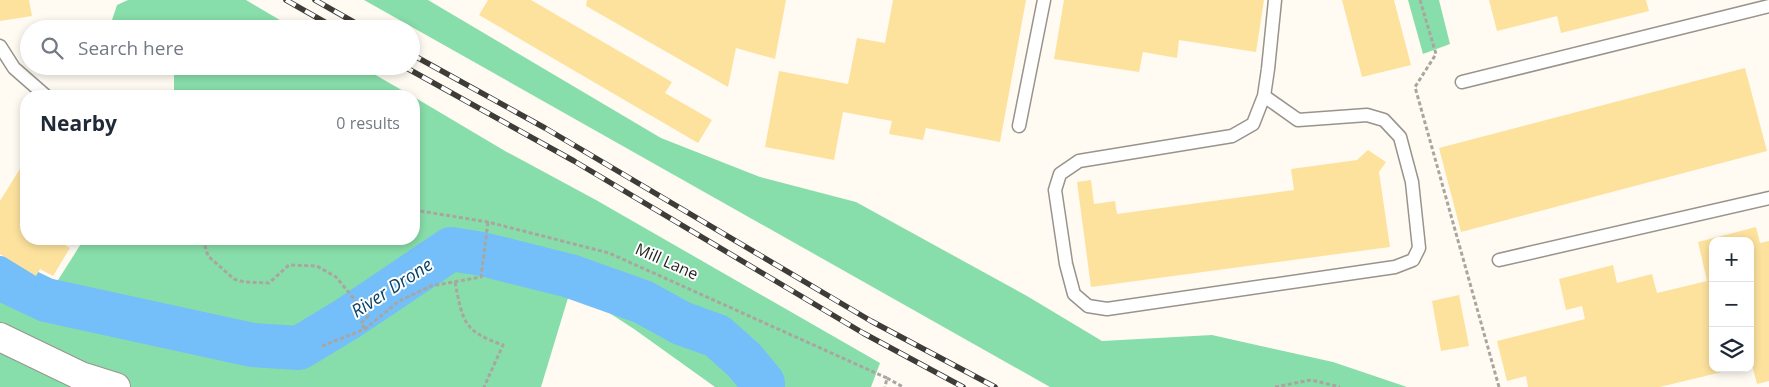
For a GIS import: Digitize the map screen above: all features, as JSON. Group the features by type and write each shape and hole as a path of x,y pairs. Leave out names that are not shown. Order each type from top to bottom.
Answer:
{"main road":[{"path":"0,337 82,376 116,387"}],"lane":[{"path":"1020,126 1044,0"},
{"path":"1264,96 1298,120 1367,115 1384,120 1395,131 1400,137 1412,182 1419,248 1413,260 1395,268 1107,309 1088,306 1074,294 1066,264 1055,190 1060,174 1079,160 1232,136 1253,124 1264,96 1275,0"},
{"path":"1462,82 1769,6"},
{"path":"0,46 14,68 20,73"},
{"path":"22,75 39,90"},
{"path":"1499,260 1769,198"}],"path":[{"path":"1420,0 1436,54 1415,87 1499,387"},
{"name":"Mill Lane","path":"420,211 488,222 610,253 887,378 903,387"},
{"path":"322,346 365,329 399,301 431,286 481,277 488,222"},
{"path":"205,245 208,256 234,279 244,282 269,284 289,265 317,266 336,277 368,316 361,322 365,329"},
{"path":"456,282 464,322 482,338 503,345 484,387"},
{"path":"885,387 887,378"},
{"path":"1275,387 1311,380 1340,387"}],"green space":[{"path":"128,0 246,0 280,20 112,20 117,5"},
{"path":"364,0 428,0 661,138 760,177 856,202 1027,296 1102,341 1212,335 1333,362 1407,387 1050,387 420,32 420,20 399,20"},
{"path":"1408,0 1439,0 1450,44 1423,54"},
{"path":"174,75 376,75 402,90 174,90"},
{"path":"420,101 505,151 596,200 880,363 871,387 715,387 634,329 571,288 541,387 0,387 1,263 53,288 80,245 420,245"}],"building":[{"path":"0,0 29,0 32,16 0,21"},
{"path":"488,0 531,0 672,82 665,93 712,120 698,143 479,15"},
{"path":"587,0 786,0 775,59 736,48 728,87 586,6"},
{"path":"893,0 1026,0 1000,142 926,128 923,140 889,134 892,121 843,112 834,160 765,147 779,71 848,84 857,38 885,43"},
{"path":"1064,0 1264,0 1256,52 1179,40 1177,58 1143,52 1139,72 1054,59"},
{"path":"1342,0 1394,0 1411,65 1362,77"},
{"path":"1489,0 1646,0 1649,11 1561,33 1557,16 1497,31"},
{"path":"1745,68 1767,151 1461,232 1439,148"},
{"path":"1368,150 1386,162 1379,172 1390,247 1091,287 1077,182 1091,180 1094,204 1115,201 1117,214 1294,190 1291,169 1357,160"},
{"path":"20,169 20,245 65,245 70,248 53,276 40,269 36,276 0,254 0,201"},
{"path":"1756,227 1760,243 1769,241 1769,381 1757,384 1754,372 1754,237 1717,237"},
{"path":"1709,239 1709,372 1722,372 1660,387 1528,387 1526,376 1507,381 1497,341 1585,319 1582,306 1566,310 1559,279 1613,265 1617,283 1652,274 1657,293 1707,281 1698,242"},
{"path":"1459,295 1469,346 1441,351 1432,301"}],"waterway":[{"name":"River Drone","path":"0,278 46,300 252,345 299,348 347,319 451,249 482,254 570,276 643,302 681,323 717,336 744,360 763,383 763,387"}],"railway":[{"path":"286,0 321,20"},
{"path":"315,0 350,20"},
{"path":"420,59 545,128 871,321 995,387"},
{"path":"419,75 574,161 863,333 963,387"}]}
